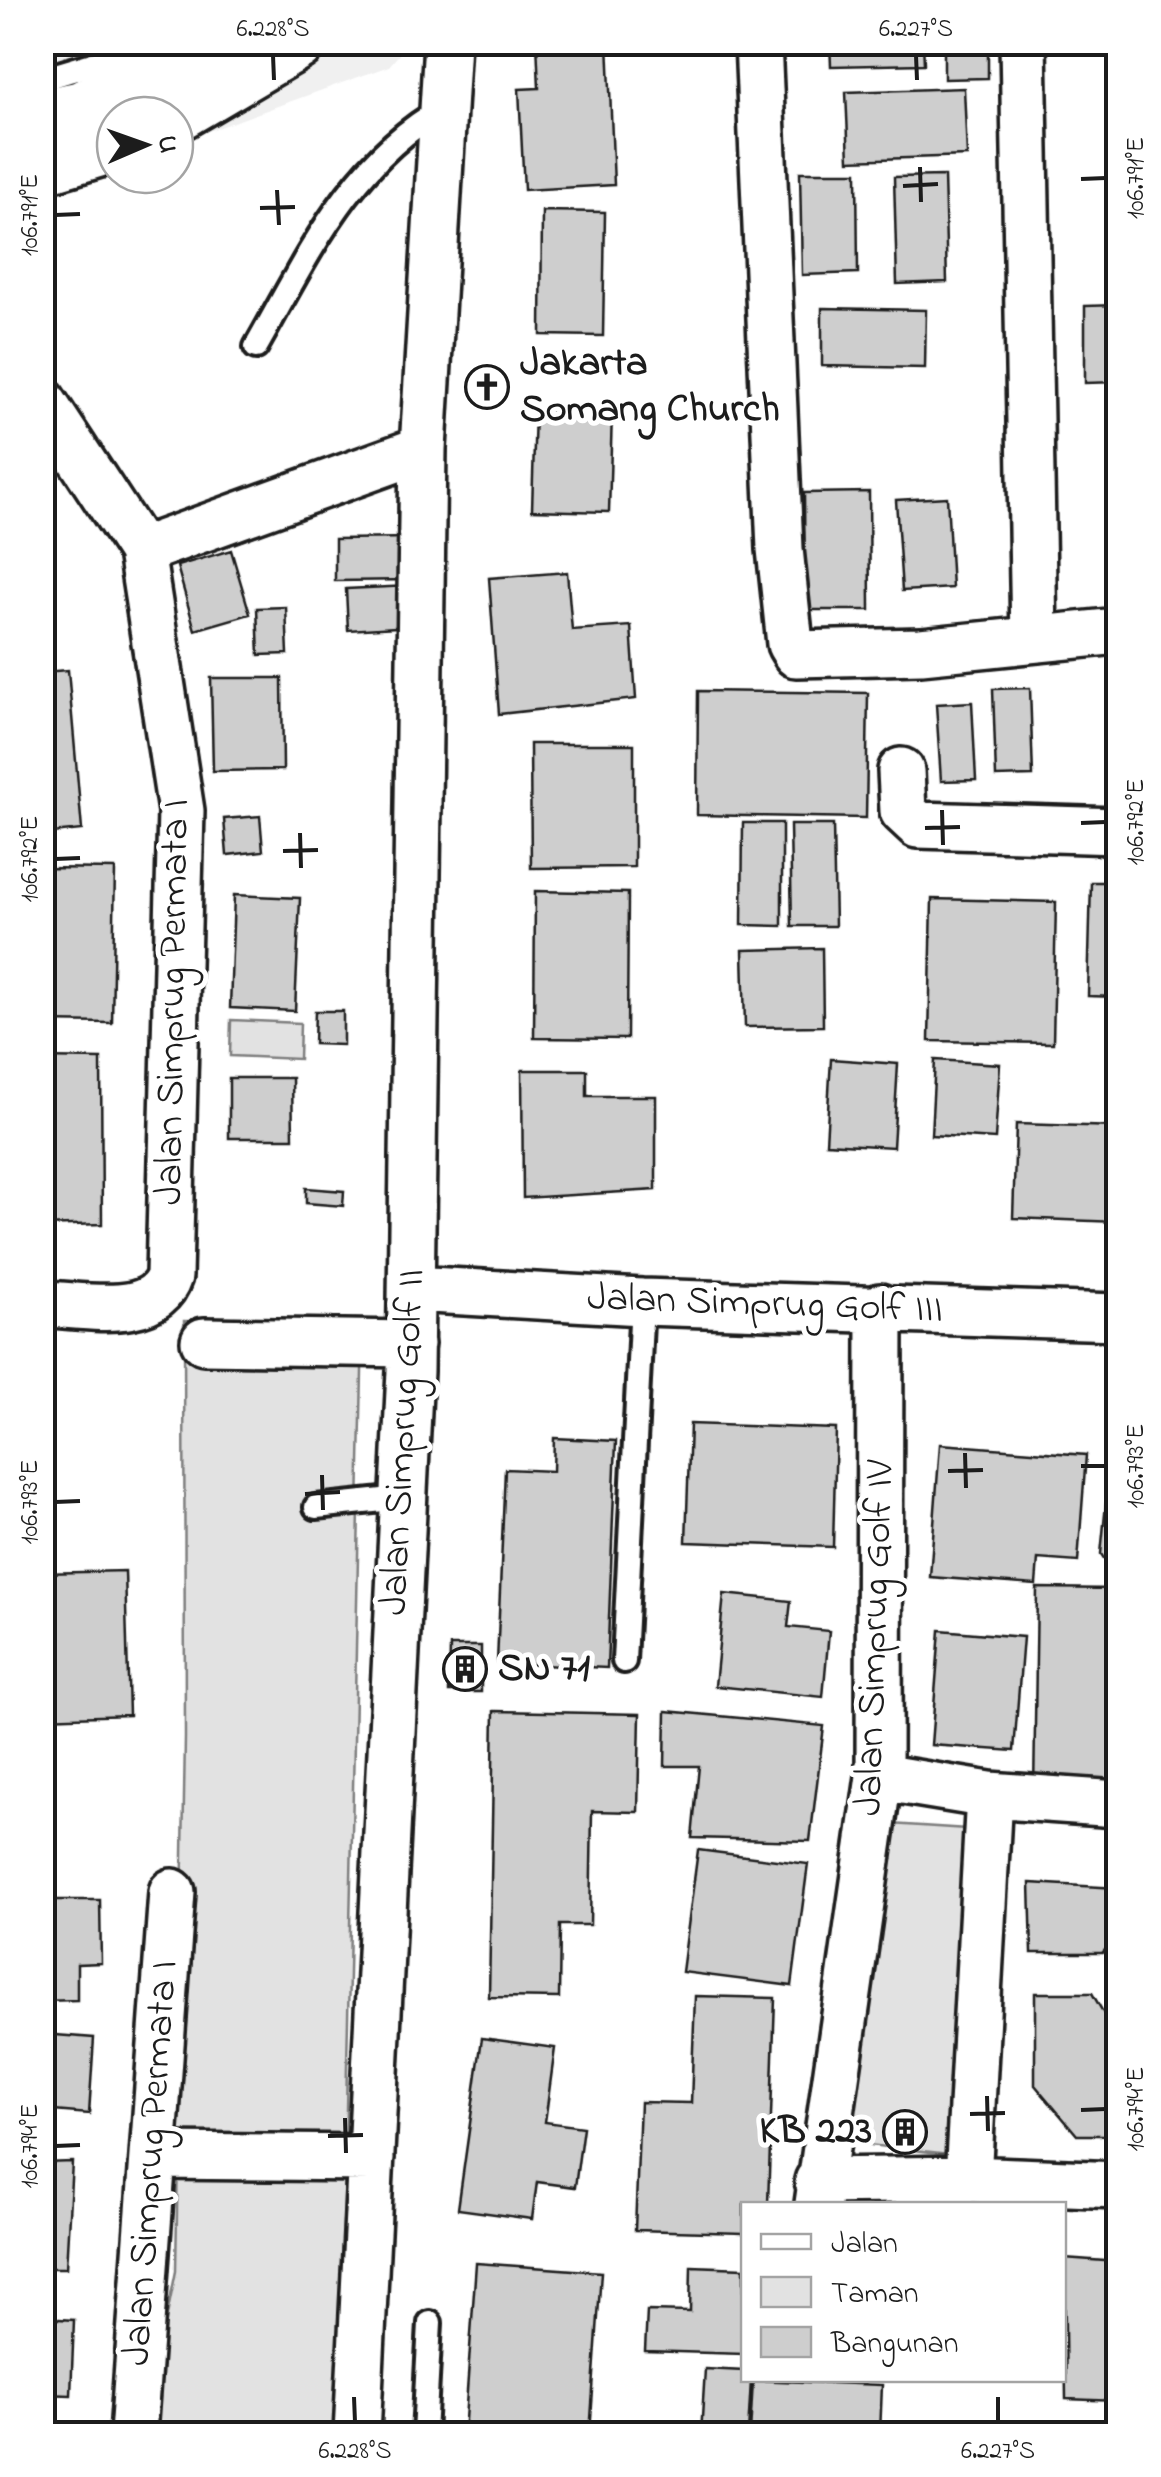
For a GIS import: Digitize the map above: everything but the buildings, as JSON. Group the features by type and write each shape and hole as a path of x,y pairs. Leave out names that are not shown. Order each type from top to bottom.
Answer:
{"main road":[{"path":"42,118 81,109 213,42"},
{"path":"195,102 297,42"},
{"path":"42,166 95,150"}],"street":[{"name":"Jalan Simprug Golf II","path":"357,2434 411,1344 423,450 447,42"},
{"path":"758,42 780,549 790,644 796,654 921,651 1118,631"},
{"path":"1023,42 1034,638"},
{"name":"Jalan Simprug Permata I","path":"42,400 141,551 183,849 169,1276 160,1295 141,1305 42,1304"},
{"path":"141,551 423,450"},
{"path":"901,770 903,811 918,825 1118,832"},
{"name":"Jalan Simprug Golf III","path":"412,1289 642,1302 1118,1317"},
{"name":"Jalan Simprug Golf IV","path":"818,2193 880,1777 880,1308"},
{"path":"204,1341 411,1344"},
{"path":"880,1777 989,1795 1118,1804"},
{"path":"968,2179 989,1795"},
{"name":"Jalan Simprug Permata I","path":"133,2434 172,1892"},
{"path":"154,2156 370,2158"},
{"path":"818,2193 968,2179 1118,2186"}],"lane":[{"path":"42,79 119,56 144,42"},
{"path":"256,347 341,198 413,126 444,108"},
{"path":"624,1661 642,1302"},
{"path":"316,1507 402,1498"},
{"path":"424,2434 430,2323"}],"shaded area":[{"path":"42,43 409,43 389,66 195,136 195,95 95,95 95,136 43,190"}],"green space":[{"path":"231,1020 300,1023 299,1059 230,1056"},
{"path":"184,1321 363,1325 339,2434 149,2434 152,2390 176,2271 185,1737"},
{"path":"875,1823 982,1830 959,2155 841,2142"}],"place":[{"name":"Jakarta Somang Church","path":"487,387"},
{"name":"SN 71","path":"465,1669"},
{"name":"KB 223","path":"905,2132"}]}
